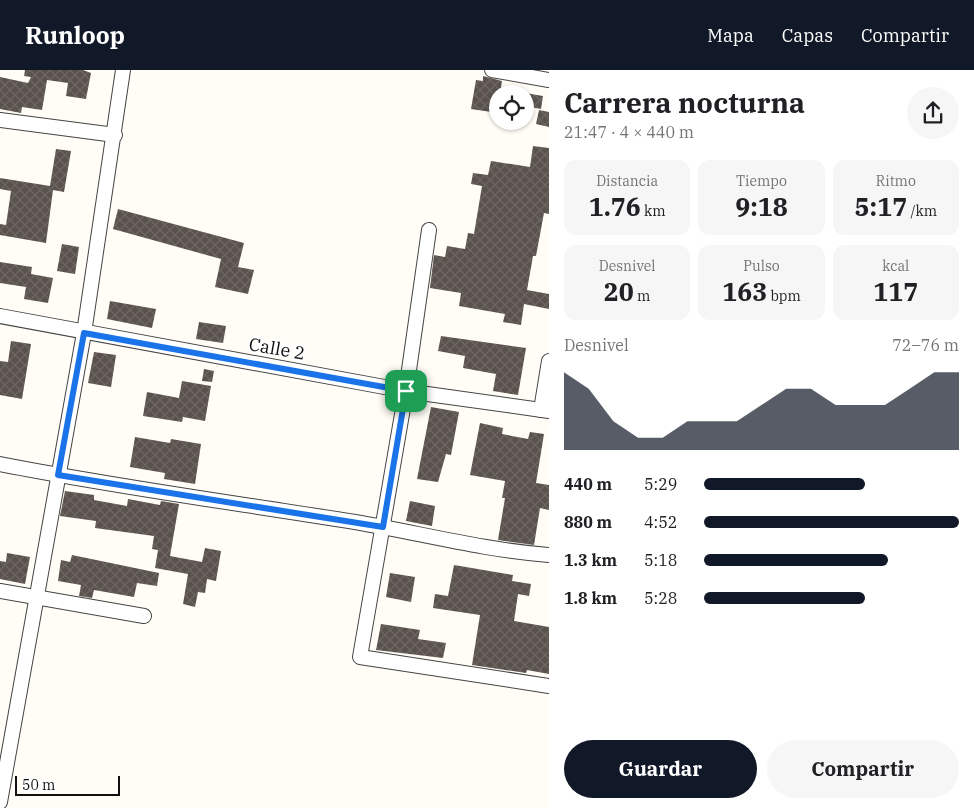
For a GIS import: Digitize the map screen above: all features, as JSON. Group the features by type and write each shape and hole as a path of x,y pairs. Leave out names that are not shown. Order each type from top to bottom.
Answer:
{"street":[{"path":"0,802 84,333 115,135 123,70"},
{"path":"492,70 549,80"},
{"path":"0,120 115,135"},
{"path":"429,230 406,391 360,658 549,686"},
{"name":"Calle 2","path":"0,316 406,391 545,411"},
{"path":"545,411 549,361"},
{"path":"0,464 383,527 505,552 549,555"},
{"path":"0,591 36,599 144,616"}],"building":[{"path":"25,70 83,70 91,73 86,99 66,96 68,83 47,80 42,110 22,107 21,113 0,109 0,77 28,83 31,77 24,76"},
{"path":"483,76 502,81 501,85 489,85 489,112 471,109 476,80 483,81"},
{"path":"534,94 543,96 541,109 534,108"},
{"path":"539,110 549,112 549,127 536,124"},
{"path":"533,146 549,148 549,214 544,213 527,290 549,294 549,309 524,304 521,325 503,322 505,314 459,306 461,293 430,288 434,255 445,257 447,246 465,249 468,233 474,234 482,186 471,184 473,173 488,175 491,161 530,167"},
{"path":"56,149 71,151 64,192 53,190 46,243 0,235 0,224 6,225 11,191 0,189 0,178 50,186"},
{"path":"118,209 244,243 238,267 254,270 248,294 215,287 221,259 113,229"},
{"path":"62,244 79,247 75,274 57,271"},
{"path":"0,262 32,267 31,274 53,278 48,303 24,299 26,287 0,283"},
{"path":"110,301 156,309 152,328 107,319"},
{"path":"199,322 226,326 223,343 196,339"},
{"path":"441,336 526,348 518,395 493,391 496,374 463,368 465,356 438,351"},
{"path":"11,341 31,344 22,399 0,395 0,361 8,362"},
{"path":"94,352 116,355 111,387 88,383"},
{"path":"204,369 214,371 212,382 202,381"},
{"path":"182,381 211,386 205,421 183,417 182,422 143,416 147,392 179,398"},
{"path":"431,407 459,412 451,455 446,454 438,482 417,479"},
{"path":"480,423 503,428 502,434 528,439 530,432 544,434 536,483 549,485 549,510 540,508 534,545 498,540 505,498 502,498 505,481 470,475"},
{"path":"135,437 170,443 171,439 201,444 195,484 164,479 165,473 130,467"},
{"path":"65,491 94,495 94,500 127,506 128,499 160,505 161,501 179,504 170,556 202,562 205,548 221,551 216,581 207,579 205,593 198,592 195,607 183,604 188,574 155,568 158,550 152,549 154,536 95,528 96,521 60,516"},
{"path":"410,501 435,506 432,526 406,521"},
{"path":"7,553 30,557 25,584 0,579 0,561 6,562"},
{"path":"72,555 159,573 157,586 137,583 134,597 94,590 92,598 79,596 81,585 58,581 61,560 70,562"},
{"path":"454,565 513,575 512,581 531,584 529,596 518,594 514,621 549,627 549,674 527,670 526,673 472,665 480,615 433,608 435,594 448,596"},
{"path":"390,573 415,577 411,602 386,597"},
{"path":"381,624 420,630 418,639 446,643 443,658 376,650"}],"route":[{"path":"84,333 406,391 383,527 58,475 84,333"}]}
